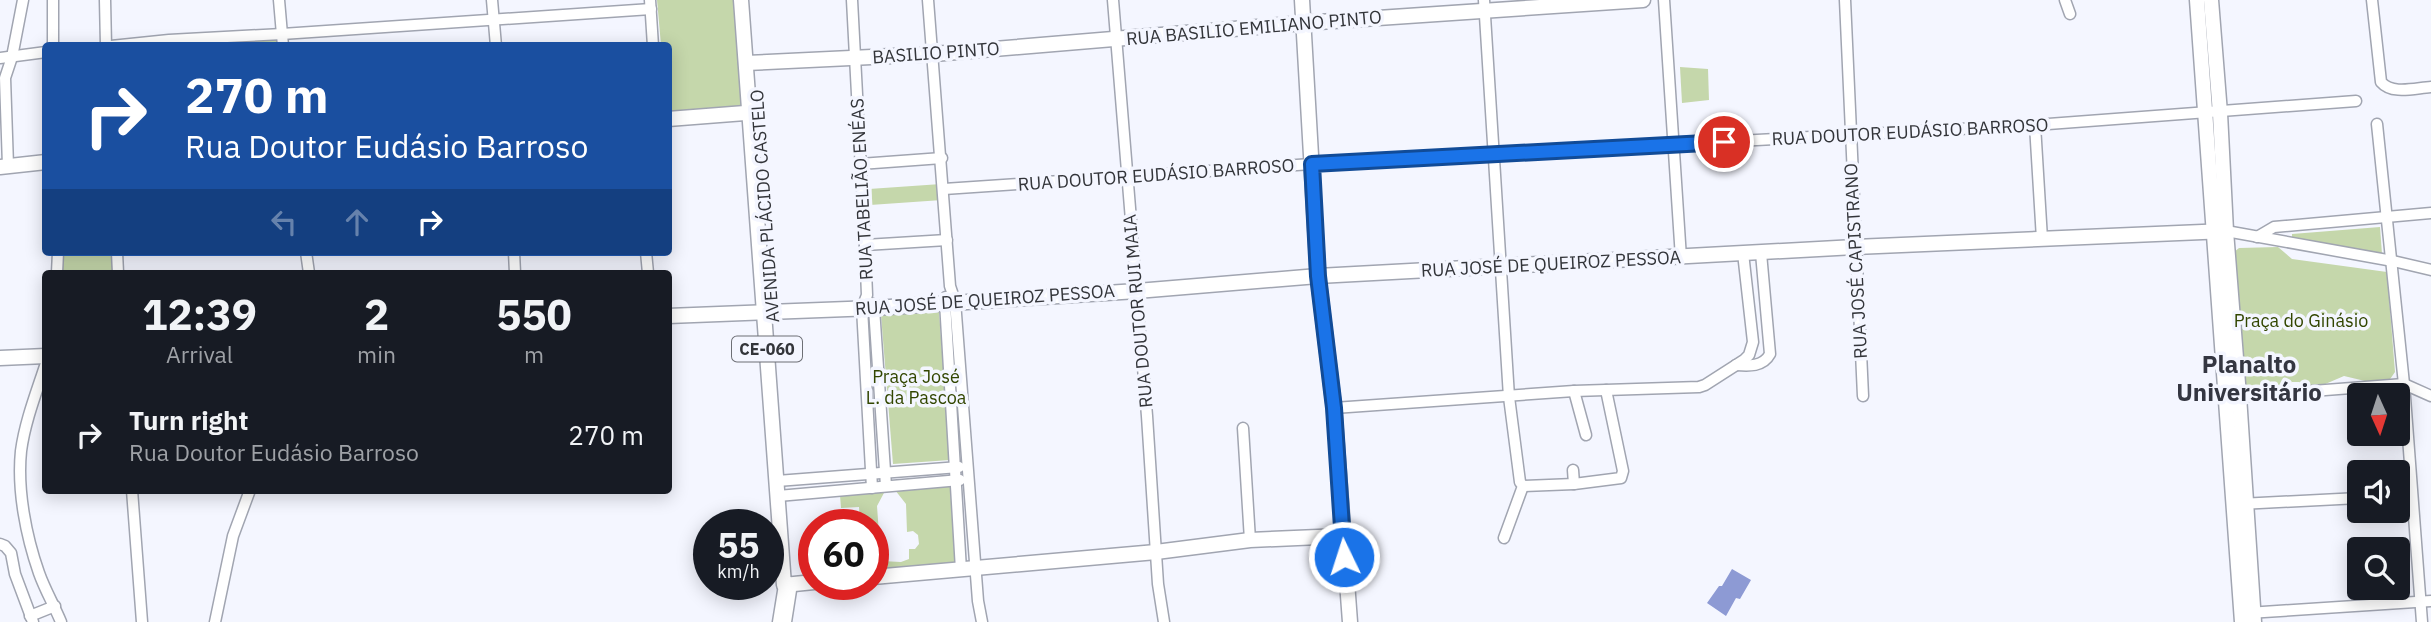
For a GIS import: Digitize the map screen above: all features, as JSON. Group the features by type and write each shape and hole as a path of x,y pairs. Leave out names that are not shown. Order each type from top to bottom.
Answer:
{"main road":[{"name":"AVENIDA PLÁCIDO CASTELO","path":"741,0 750,63 788,584"},
{"name":"AVENIDA PLÁCIDO CASTELO","path":"750,0 750,63"},
{"path":"1301,0 1318,276 1334,408 1350,622"},
{"name":"RUA BASILIO EMILIANO PINTO","path":"1116,39 1485,6 1643,0"},
{"path":"2197,0 2213,113"},
{"path":"2211,0 2213,113 2220,231 2248,617"},
{"name":"BASILIO PINTO","path":"750,63 934,54 1116,39"},
{"path":"672,119 754,113"},
{"path":"4,167 42,162"},
{"name":"RUA JOSÉ DE QUEIROZ PESSOA","path":"672,316 769,313 867,303 950,302 1137,291 1318,276 1855,247 2220,231"},
{"path":"0,358 42,356"},
{"path":"889,576 1156,552 1250,540 1342,536"},
{"path":"788,584 798,583"}],"street":[{"path":"4,167 5,78 23,0"},
{"path":"53,0 54,42"},
{"path":"105,0 108,42"},
{"path":"279,0 282,40"},
{"path":"492,0 496,42"},
{"name":"RUA TABELIÃO ENÉAS","path":"852,0 867,303"},
{"path":"929,0 950,286 954,467 961,570"},
{"name":"RUA DOUTOR RUI MAIA","path":"1113,0 1156,552 1164,622"},
{"path":"1664,0 1681,258"},
{"name":"RUA JOSÉ CAPISTRANO","path":"1845,0 1863,396"},
{"path":"2064,0 2070,14"},
{"path":"2372,0 2381,82 2396,90 2431,87"},
{"path":"207,42 282,40 650,4 653,42"},
{"path":"1485,6 1509,397 1520,482 1523,486"},
{"path":"0,58 42,53"},
{"name":"RUA DOUTOR EUDÁSIO BARROSO","path":"944,189 1312,164 2035,125 2356,101"},
{"path":"2377,124 2404,383"},
{"path":"2035,125 2042,239"},
{"path":"860,164 942,158"},
{"path":"2257,237 2274,227 2431,213"},
{"name":"RUA JOSÉ DE QUEIROZ PESSOA","path":"2220,231 2431,270"},
{"path":"865,245 947,240"},
{"path":"1736,365 1758,364 1770,354 1761,253"},
{"path":"1334,408 1574,391 1705,386 1749,355 1753,342 1744,254"},
{"path":"950,302 969,466 982,622"},
{"path":"867,303 886,486"},
{"path":"867,303 872,488"},
{"path":"42,376 25,431 20,471 30,544 39,574 61,622"},
{"path":"2410,387 2431,397"},
{"path":"2233,397 2347,388"},
{"path":"1523,486 1618,480 1623,475 1606,390"},
{"path":"1574,391 1586,435"},
{"path":"1243,428 1250,540"},
{"path":"2408,446 2411,495 2426,601 2422,622"},
{"path":"781,480 969,466"},
{"path":"1573,470 1574,484"},
{"path":"783,496 970,479"},
{"path":"1504,538 1523,486"},
{"path":"132,494 142,622"},
{"path":"215,622 233,536 249,494"},
{"path":"2240,504 2347,499"},
{"path":"0,544 5,545 11,553 15,574 32,619 55,606"},
{"name":"AVENIDA PLÁCIDO CASTELO","path":"778,622 788,584"},
{"name":"AVENIDA PLÁCIDO CASTELO","path":"786,622 788,584"},
{"path":"2248,617 2426,601"}],"green space":[{"path":"657,0 736,0 744,110 672,115 672,42 661,42"},
{"path":"276,40 276,42 238,42"},
{"path":"1680,67 1708,69 1709,100 1682,103"},
{"path":"941,184 942,200 870,205 869,189"},
{"path":"2380,227 2382,254 2292,239 2292,234"},
{"name":"Praça do Ginásio","path":"2278,247 2292,259 2387,272 2395,372 2388,382 2374,383 2344,376 2316,388 2292,382 2276,391 2245,393 2234,252 2239,248"},
{"path":"63,256 114,256 115,270 61,270"},
{"name":"Praça José L. da Pascoa","path":"939,311 950,460 893,464 881,315"},
{"path":"950,486 955,564 889,569 889,561 909,559 909,549 915,549 919,544 918,535 913,531 907,532 906,504 895,490"},
{"path":"885,491 877,509 841,508 840,495"}],"water":[{"path":"1732,569 1751,580 1726,616 1707,603"}],"district":[{"name":"Planalto Universitário","path":"2249,379"}],"route":[{"path":"1344,557 1334,408 1318,276 1312,164 1724,142"}]}
